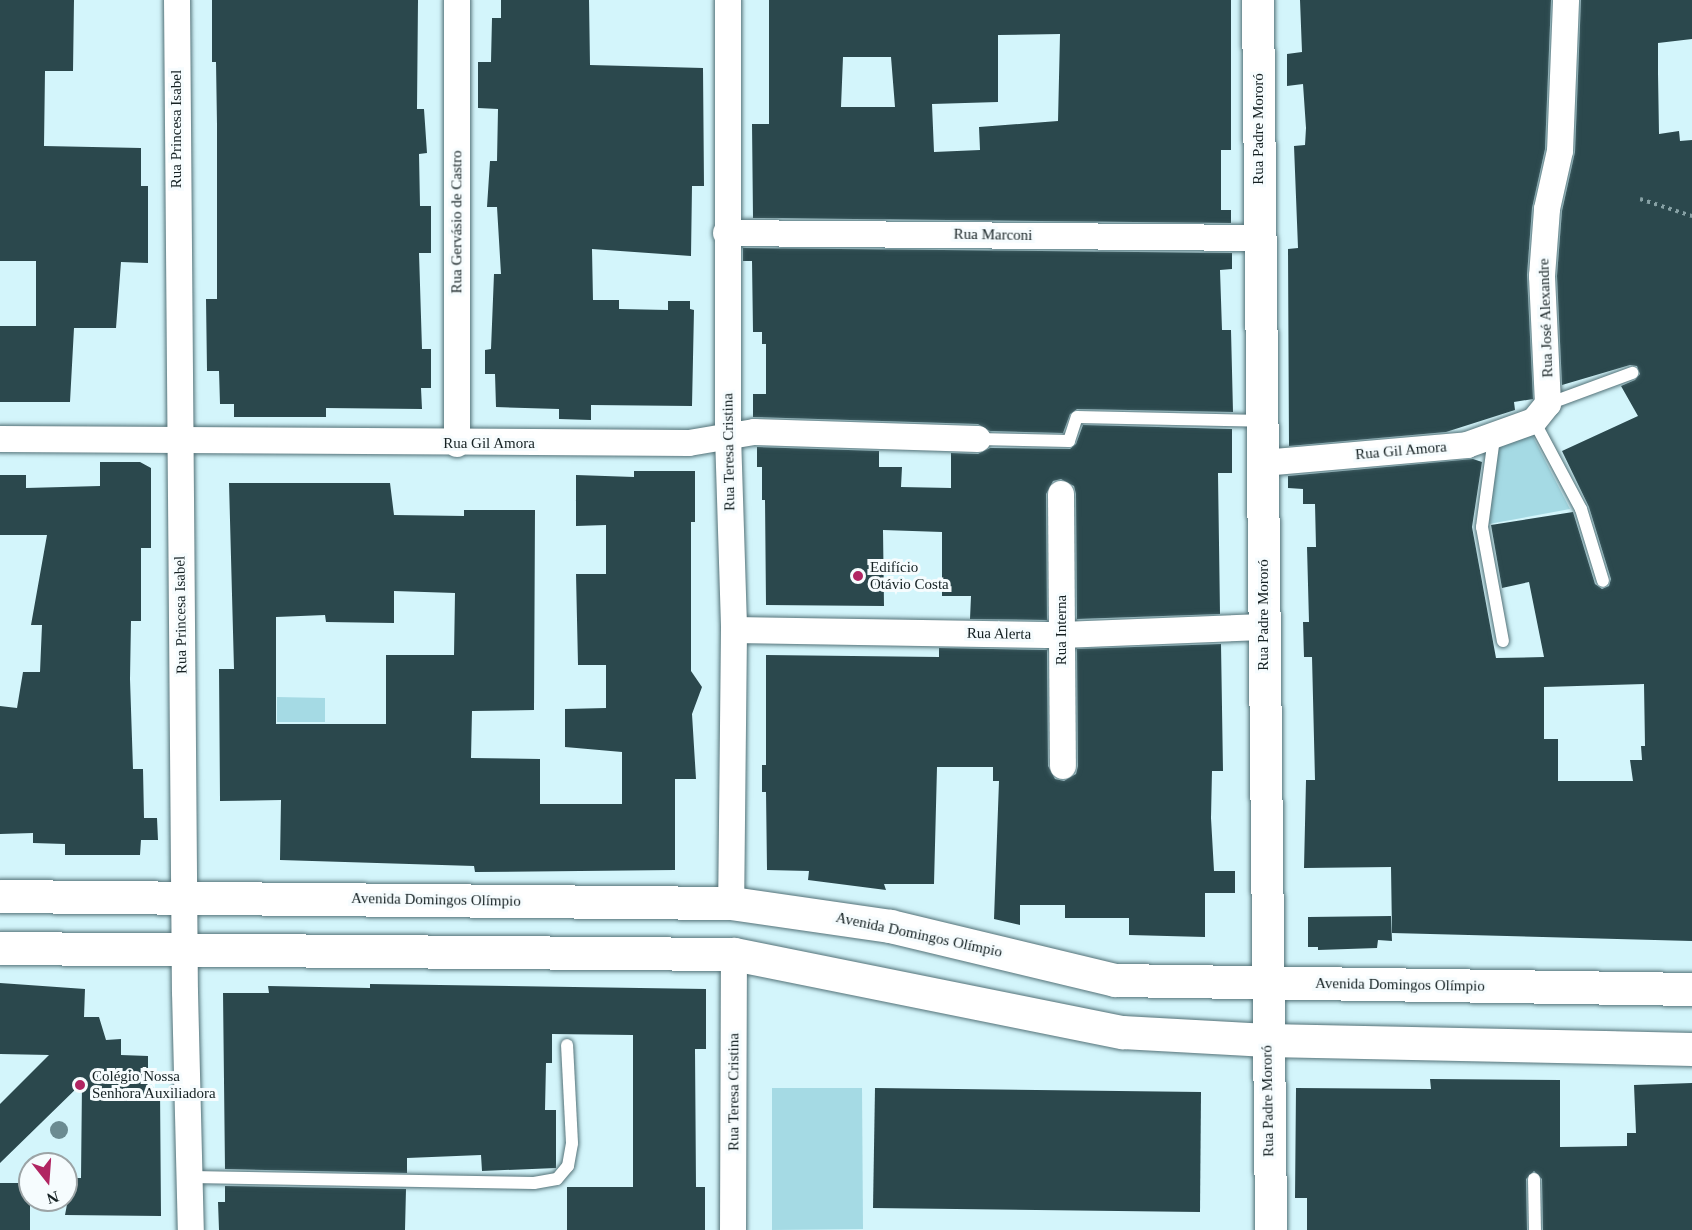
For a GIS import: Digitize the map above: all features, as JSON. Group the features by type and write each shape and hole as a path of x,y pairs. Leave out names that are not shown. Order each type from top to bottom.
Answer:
{"main road":[{"name":"Avenida Domingos Olímpio","path":"0,896 731,903 890,926 1115,980 1692,989"},
{"path":"0,948 735,954 1122,1032 1267,1040 1692,1049"}],"street":[{"name":"Rua Princesa Isabel","path":"177,0 178,441 191,1230"},
{"name":"Rua Gervásio de Castro","path":"457,0 457,444"},
{"name":"Rua Teresa Cristina","path":"728,0 726,233 728,435 734,630 731,903"},
{"name":"Rua Padre Mororó","path":"1258,0 1259,238 1264,421 1266,983 1271,1230"},
{"name":"Rua José Alexandre","path":"1541,412 1542,276 1547,209 1560,151 1566,0"},
{"name":"Rua Marconi","path":"726,233 1259,238"},
{"name":"Rua Gil Amora","path":"1263,463 1467,445 1494,438 1541,412"},
{"name":"Rua Gil Amora","path":"0,439 457,444 690,443 728,435 978,439"},
{"name":"Rua Interna","path":"1061,494 1063,766"},
{"name":"Rua Alerta","path":"734,630 1062,634 1263,627"},
{"name":"Rua Teresa Cristina","path":"733,1230 735,954"}],"lane":[{"path":"1541,412 1632,373"},
{"name":"Rua José Alexandre","path":"1541,412 1581,508 1603,581"},
{"path":"978,439 1069,441 1077,417 1264,421"},
{"path":"1494,438 1482,527 1503,641"},
{"path":"191,1177 534,1183 556,1179 568,1166 572,1143 567,1045"},
{"path":"1534,1179 1535,1230"}],"path":[{"path":"1640,199 1692,216"}],"shaded area":[{"path":"1532,435 1570,509 1489,524 1498,442"},
{"path":"277,697 325,698 325,722 277,722"},
{"path":"772,1088 862,1088 863,1229 772,1230"}],"building":[{"path":"0,0 74,0 73,71 45,71 44,146 141,148 141,186 148,186 148,263 121,262 116,328 74,328 70,402 0,402 0,326 36,326 36,261 0,261"},
{"path":"212,0 418,0 417,109 424,109 427,153 419,154 420,206 431,206 431,253 419,253 422,349 431,349 431,388 421,388 422,409 326,408 326,417 234,417 234,404 220,404 219,371 207,371 206,299 217,299 216,62 212,62"},
{"path":"501,0 589,0 590,65 703,68 704,186 692,186 691,256 592,249 593,300 619,300 619,309 668,310 668,301 690,301 690,309 694,310 692,406 591,405 591,420 559,419 559,409 496,407 495,374 485,374 485,350 491,349 494,274 501,274 497,207 487,207 490,161 497,161 498,109 478,108 478,62 491,62 492,18 501,18"},
{"path":"769,0 1231,0 1231,150 1221,150 1221,210 1231,210 1231,223 753,218 752,124 769,124","holes":["1060,34 1058,121 979,127 980,150 934,152 932,104 998,102 998,35","843,57 891,57 895,107 841,107"]},
{"path":"1300,0 1551,0 1545,149 1532,208 1527,275 1533,399 1514,402 1515,410 1446,432 1289,446 1288,249 1298,248 1294,146 1305,145 1306,128 1303,84 1287,86 1287,54 1302,52"},
{"path":"1581,0 1692,0 1692,39 1658,43 1658,73 1659,134 1679,131 1680,141 1692,140 1692,941 1392,933 1391,867 1304,868 1306,780 1315,780 1312,657 1304,657 1303,622 1309,622 1307,547 1316,547 1315,504 1303,504 1303,489 1288,488 1288,476 1473,459 1482,462 1472,527 1496,658 1544,657 1529,582 1502,588 1491,525 1573,512 1595,584 1602,589 1609,586 1611,579 1589,507 1562,451 1638,416 1621,386 1635,380 1640,374 1637,366 1630,365 1562,385 1557,276 1562,211 1575,152","holes":["1644,684 1645,746 1641,746 1642,760 1630,760 1633,781 1558,781 1558,739 1544,739 1544,687"]},
{"path":"743,248 1232,253 1232,269 1220,270 1222,330 1231,330 1233,412 1077,409 1070,414 1063,433 990,431 978,424 753,417 753,394 766,394 766,344 762,344 762,332 753,332 752,261 743,261"},
{"path":"1083,425 1232,429 1232,473 1218,473 1220,614 1077,619 1076,494 1074,486 1061,479 1053,481 1046,494 1047,620 970,619 971,596 942,596 942,532 883,530 884,606 766,605 765,500 762,500 762,467 757,467 757,447 879,451 879,467 902,467 901,487 951,488 951,453 978,454 990,448 1070,449 1076,444"},
{"path":"100,462 140,462 151,468 151,548 141,548 141,621 131,621 130,679 133,769 143,769 144,818 157,818 158,840 141,840 140,855 65,855 65,844 33,843 33,833 0,834 0,706 17,708 23,672 40,672 42,625 31,625 47,535 0,535 0,475 26,475 26,488 100,486"},
{"path":"634,471 695,471 695,522 691,522 691,671 702,687 692,714 696,779 675,779 675,870 475,872 474,866 280,860 281,800 220,801 219,669 234,669 229,483 390,483 394,515 464,516 464,510 535,510 534,710 472,711 471,758 540,759 540,804 622,804 622,752 565,747 565,709 606,708 606,665 578,665 576,574 606,574 606,525 576,526 576,475 634,477","holes":["394,591 455,593 454,655 386,655 386,724 276,724 276,617 325,615 326,622 394,623"]},
{"path":"1221,644 1223,771 1212,771 1211,818 1214,871 1235,871 1235,893 1205,893 1205,937 1129,935 1129,918 1065,918 1065,905 1020,905 1020,925 994,919 999,781 993,781 993,767 937,767 934,884 884,884 886,890 808,880 809,871 767,870 766,792 762,792 762,765 766,765 766,655 939,657 939,648 1047,650 1048,766 1055,779 1064,781 1076,774 1078,766 1077,649"},
{"path":"1391,916 1392,941 1378,940 1377,948 1318,950 1318,947 1308,947 1308,917"},
{"name":"Colégio Nossa Senhora Auxiliadora","path":"0,983 85,989 84,1017 99,1017 106,1040 121,1039 121,1055 148,1056 148,1088 160,1088 161,1216 65,1215 66,1212 78,1212 78,1178 81,1178 82,1083 0,1163 0,1104 49,1055 0,1054"},
{"path":"370,984 706,989 706,1049 695,1049 696,1187 705,1187 705,1230 567,1230 567,1187 633,1187 633,1035 552,1034 552,1063 546,1063 545,1110 556,1110 556,1168 482,1171 481,1155 407,1158 407,1173 225,1169 223,993 269,993 268,986 370,988"},
{"path":"1430,1079 1560,1080 1560,1147 1627,1146 1627,1133 1636,1133 1634,1085 1692,1083 1692,1230 1543,1230 1542,1179 1534,1171 1526,1179 1527,1230 1307,1230 1307,1198 1295,1198 1296,1088 1431,1089"},
{"path":"875,1088 1201,1092 1200,1212 873,1208"},
{"path":"0,1183 18,1183 18,1212 30,1212 30,1230 0,1230"},
{"path":"225,1186 406,1189 405,1230 219,1230 218,1202 225,1202"}],"place":[{"name":"Edifício Otávio Costa","path":"858,576"},
{"name":"Colégio Nossa Senhora Auxiliadora","path":"80,1085"}]}
